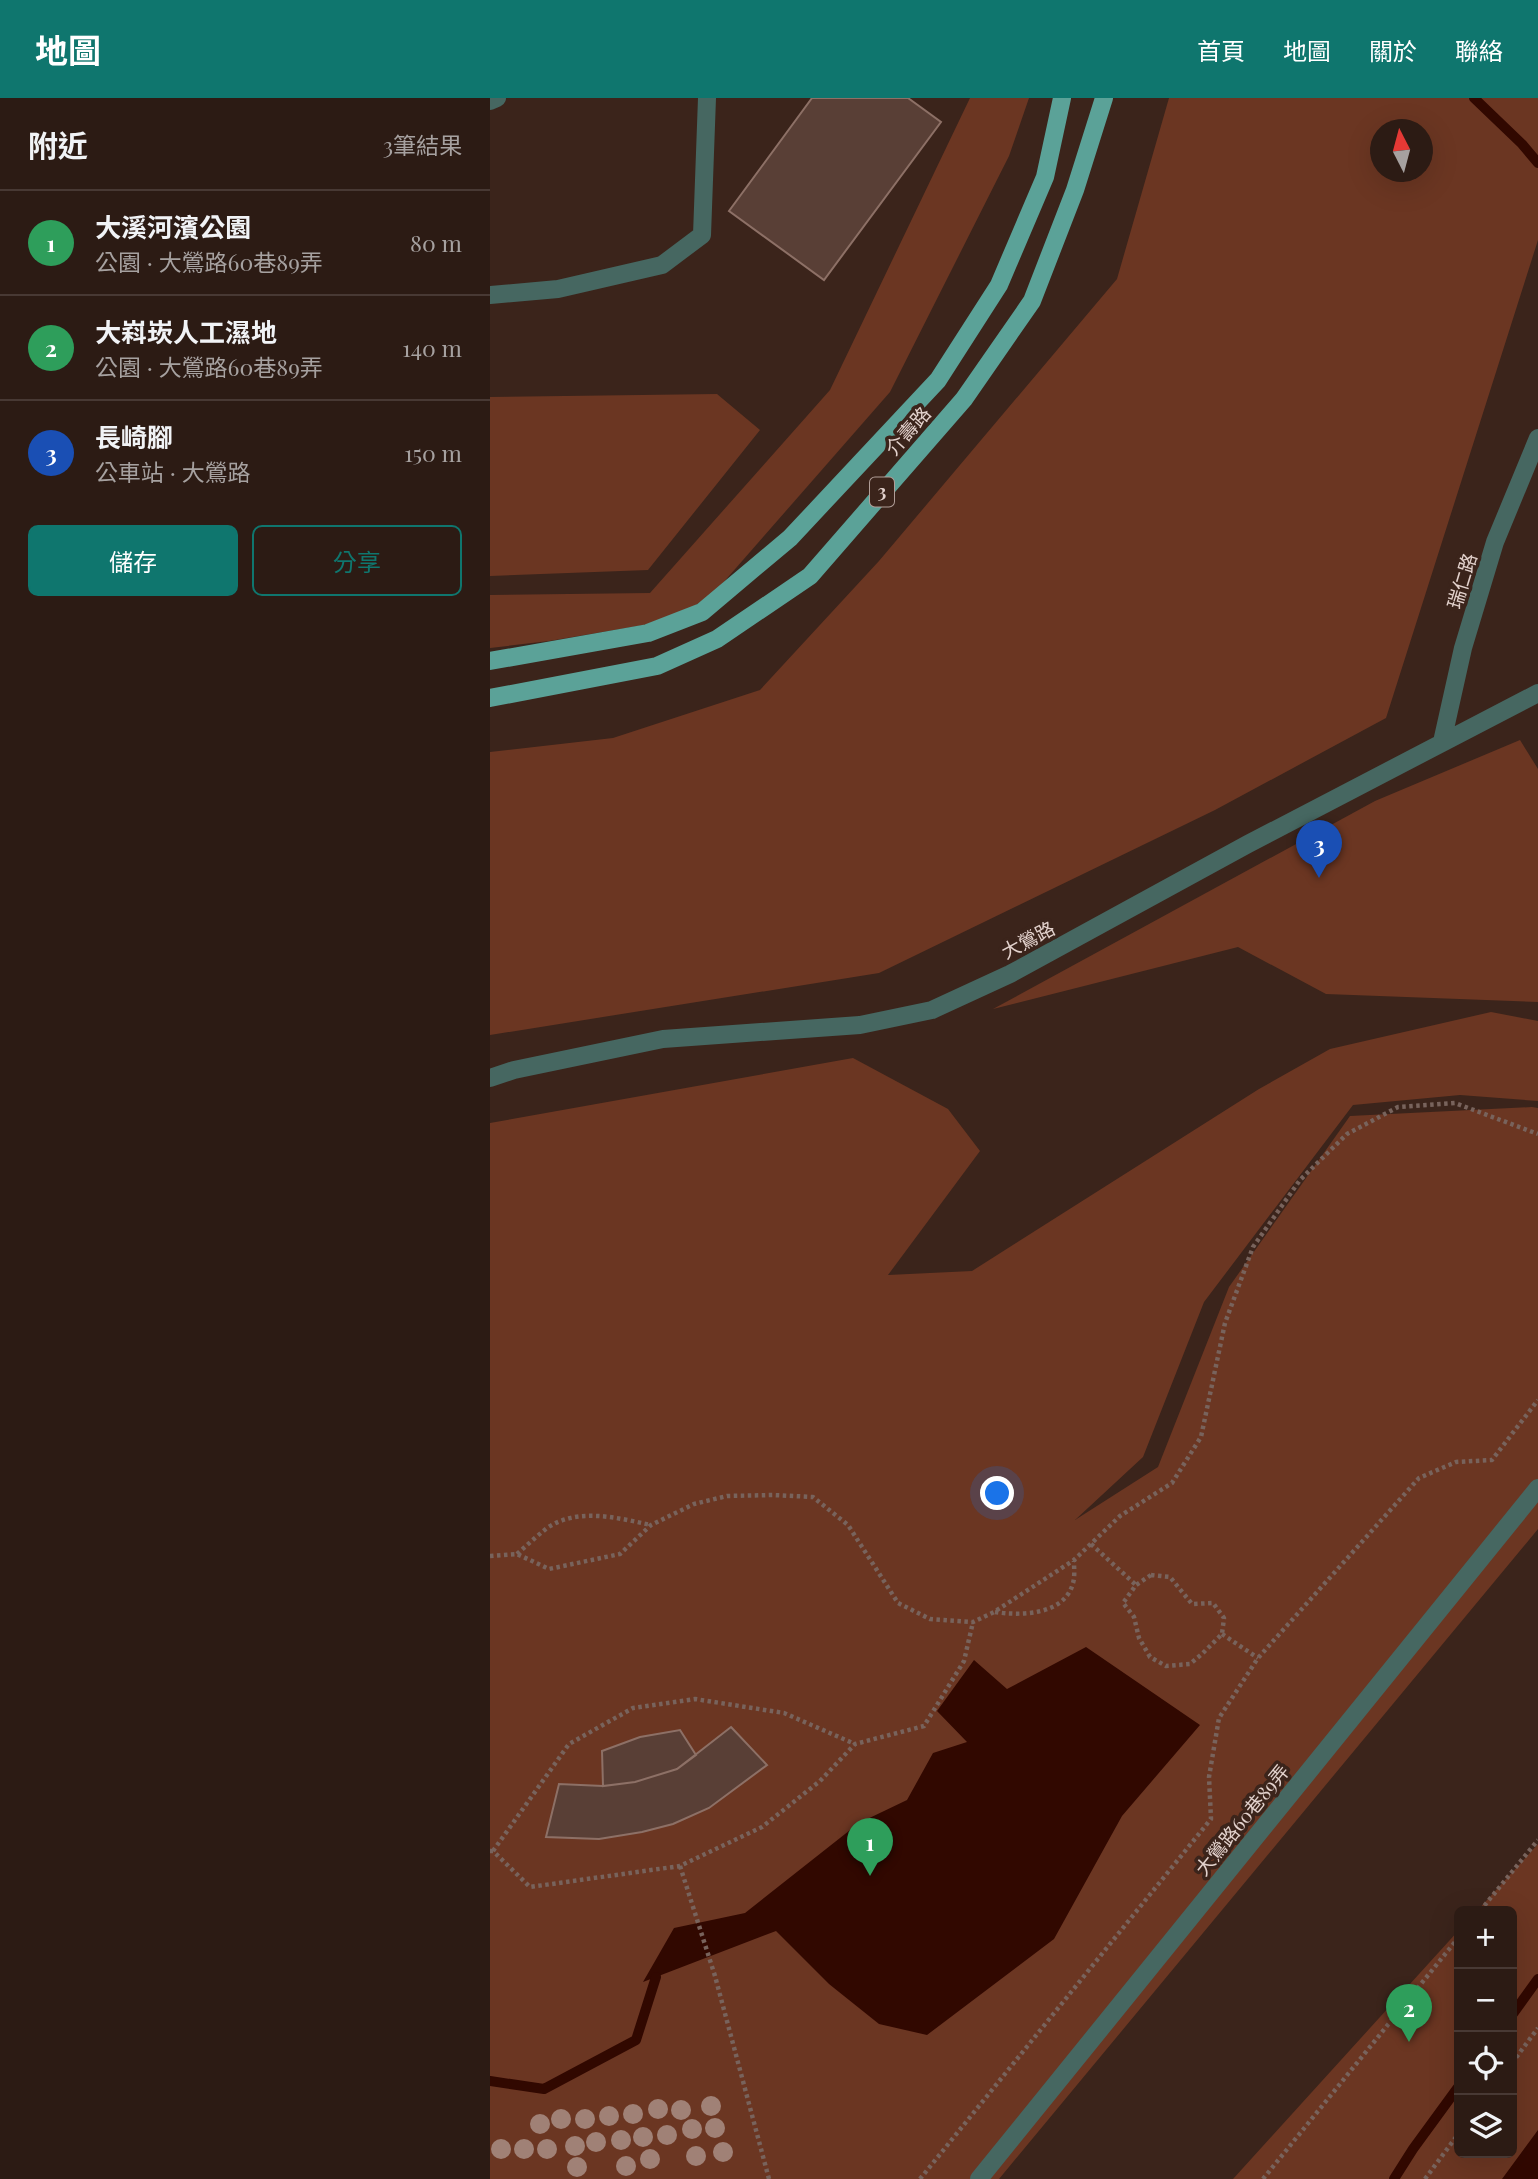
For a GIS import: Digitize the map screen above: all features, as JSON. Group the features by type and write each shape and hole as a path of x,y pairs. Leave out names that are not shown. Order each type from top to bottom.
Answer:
{"main road":[{"name":"介壽路","path":"490,661 648,633 702,612 790,538 938,380 999,285 1045,177 1062,98"},
{"name":"介壽路","path":"490,698 657,666 717,639 810,576 964,399 1032,300 1075,190 1104,98"}],"street":[{"path":"490,101 497,98"},
{"path":"490,295 558,289 663,265 702,235 707,98"},
{"name":"瑞仁路","path":"1442,742 1463,648 1491,555 1538,438"},
{"name":"大鶯路","path":"490,1078 514,1070 663,1040 860,1025 932,1010 1010,974 1248,844 1538,693"},
{"name":"大鶯路60巷89弄","path":"979,2179 1538,1488"}],"path":[{"path":"490,1556 517,1554 549,1569 620,1554 652,1525 694,1504 727,1496 773,1494 813,1497 848,1525 898,1603 930,1619 973,1622 994,1612 1074,1560 1120,1516 1172,1483 1201,1437 1225,1323 1253,1247 1300,1180 1347,1134 1398,1107 1455,1103 1538,1134"},
{"path":"920,2179 1211,1819 1209,1777 1219,1718 1258,1658 1419,1478 1456,1462 1492,1460 1538,1400"},
{"path":"517,1554 549,1527 581,1516 614,1517 652,1525"},
{"path":"1091,1544 1136,1585"},
{"path":"994,1612 1017,1616 1040,1612 1060,1602 1073,1585 1074,1560"},
{"path":"1151,1575 1170,1577 1192,1604 1213,1603 1224,1618 1222,1634 1190,1664 1166,1666 1150,1657 1139,1638 1134,1616 1123,1603 1136,1585 1151,1575"},
{"path":"855,1744 784,1713 695,1699 632,1708 569,1744 492,1851 530,1887 680,1866 762,1827 820,1781 855,1744 924,1726 964,1661 973,1622"},
{"path":"1222,1634 1258,1658"},
{"path":"1484,1906 1538,1840"},
{"path":"680,1866 715,1976 769,2179"},
{"path":"1263,2179 1454,1943"},
{"path":"1517,2056 1538,2028"},
{"path":"1424,2179 1454,2140"}],"shaded area":[{"path":"970,98 1029,98 1009,156 890,392 715,592 674,620 490,648 490,595 650,593 830,390"},
{"path":"1169,98 1538,98 1538,240 1386,718 1215,810 879,973 490,1035 490,752 613,738 760,690 879,561 1117,279"},
{"path":"717,394 760,430 648,570 490,576 490,397"},
{"path":"1520,740 1538,769 1538,1002 1326,994 1238,947 993,1009 1375,801"},
{"path":"1491,1012 1538,1021 1538,1101 1460,1095 1353,1105 1204,1302 1143,1457 1075,1520 1158,1467 1229,1287 1350,1116 1532,1107 1538,1108 1538,1529 999,2179 490,2179 490,1123 853,1058 948,1109 980,1151 888,1275 972,1271 1259,1089 1330,1049"},
{"path":"1086,1647 1200,1725 1122,1816 1054,1939 927,2035 879,2024 829,1984 776,1931 643,1982 674,1928 745,1913 859,1823 907,1800 933,1753 967,1742 937,1711 974,1660 1007,1689"},
{"path":"1538,1844 1538,2179 1233,2179 1454,1936 1454,2158 1517,2158 1517,1906 1482,1906"},
{"path":"1538,2130 1538,2179 1502,2179"}],"building":[{"path":"812,98 908,98 941,122 824,280 729,211"},
{"path":"731,1727 767,1765 709,1808 673,1824 642,1832 599,1839 546,1837 559,1784 603,1786 635,1782 677,1769"},
{"path":"680,1730 696,1755 677,1769 635,1782 603,1786 602,1751 640,1737"}],"waterway":[{"path":"1474,98 1538,163"},
{"path":"490,2081 544,2089 636,2040 656,1977"},
{"path":"1517,2008 1538,1979"},
{"path":"1394,2179 1454,2093"}],"place":[{"name":"長崎腳","path":"1319,878"},
{"name":"大溪河濱公園","path":"870,1876"},
{"name":"大嵙崁人工濕地","path":"1409,2042"}]}
